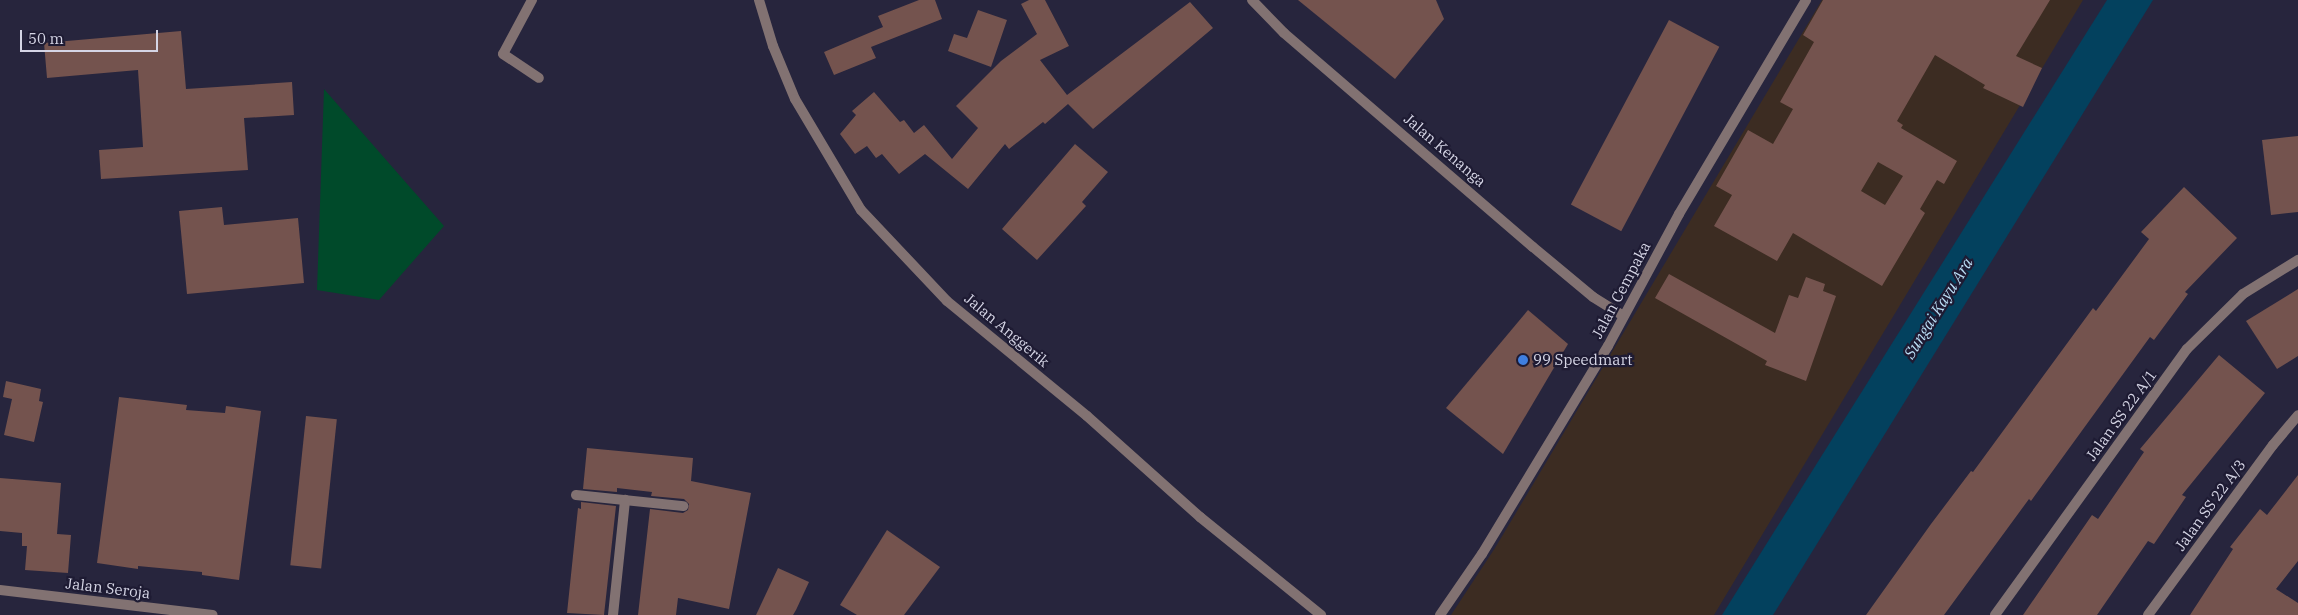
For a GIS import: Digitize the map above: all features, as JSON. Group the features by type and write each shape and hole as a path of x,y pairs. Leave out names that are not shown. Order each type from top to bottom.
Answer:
{"street":[{"path":"532,0 503,54 539,78"},
{"name":"Jalan Anggerik","path":"759,0 773,46 795,99 861,210 947,301 1087,416 1200,517 1321,615"},
{"name":"Jalan Kenanga","path":"1252,0 1284,33 1533,247 1593,297 1623,316"},
{"name":"Jalan Cempaka","path":"1440,615 1482,554 1608,346 1679,214 1806,0"},
{"name":"Jalan SS 22 A/1","path":"1995,615 2187,349 2243,294 2298,260"},
{"name":"Jalan SS 22 A/3","path":"2148,615 2273,445 2298,415"},
{"path":"576,495 683,506"},
{"path":"613,615 625,500"},
{"name":"Jalan Seroja","path":"0,590 213,615"}],"shaded area":[{"path":"1822,0 2083,0 1714,615 1451,615 1495,548"}],"green space":[{"path":"324,89 444,226 379,300 317,290"}],"water":[{"name":"Sungai Kayu Ara","path":"2107,0 2153,0 1773,615 1722,615"}],"building":[{"path":"919,0 935,0 942,19 871,47 876,58 834,75 824,52 883,27 878,16"},
{"path":"1029,0 1045,0 1069,46 1040,60 1067,95 1190,2 1213,28 1093,129 1068,104 1045,124 1043,122 1009,149 1005,144 968,189 925,154 899,174 882,154 876,158 867,146 855,154 840,134 856,115 852,111 874,92 900,122 904,120 914,133 924,125 952,159 978,128 956,106 1001,61 1037,34 1021,4"},
{"path":"1298,0 1436,0 1444,19 1395,79"},
{"path":"1823,0 2050,0 2016,56 2042,68 2023,107 1983,88 1985,85 1935,55 1897,121 1903,125 1901,128 1957,161 1944,184 1937,180 1920,209 1925,213 1882,286 1793,233 1777,261 1714,226 1732,195 1716,186 1748,130 1773,144 1793,109 1780,102 1814,42 1803,35","holes":["1878,162 1903,176 1885,205 1861,191"]},
{"path":"978,10 1007,20 991,67 948,51 954,34 967,38"},
{"path":"1669,20 1719,47 1621,231 1571,205"},
{"path":"181,31 186,89 292,82 294,115 244,118 248,170 101,179 99,150 143,147 138,70 47,78 44,43"},
{"path":"2298,136 2298,212 2271,215 2262,140"},
{"path":"1075,144 1108,172 1082,202 1086,206 1037,260 1002,229"},
{"path":"2184,187 2237,238 2185,292 2188,294 2154,340 2150,337 2031,501 2029,499 1944,615 1866,615 1931,524 1971,471 1973,472 2093,308 2096,311 2149,239 2141,232"},
{"path":"222,207 224,225 298,218 304,283 187,294 179,211"},
{"path":"1669,274 1775,333 1789,295 1798,298 1806,277 1825,284 1823,291 1836,296 1806,381 1765,365 1767,361 1655,298"},
{"path":"2298,289 2298,356 2277,369 2246,321"},
{"path":"1528,310 1568,344 1503,454 1446,408"},
{"path":"2219,355 2265,393 2182,495 2186,497 2154,544 2148,541 2097,615 2023,615 2092,515 2098,519 2144,452 2140,449"},
{"path":"6,381 41,389 39,401 43,402 34,442 4,435 12,399 3,397"},
{"path":"119,397 187,405 186,410 225,413 226,406 261,411 239,580 202,575 202,572 138,566 138,569 97,563"},
{"path":"306,416 337,419 321,568 290,565"},
{"path":"587,448 693,458 691,481 751,493 729,609 678,598 676,615 638,615 650,509 683,513 688,510 689,504 684,499 651,496 652,492 617,488 617,492 583,489"},
{"path":"2298,475 2298,561 2276,589 2298,603 2298,615 2190,615 2233,549 2230,547 2260,509 2267,515"},
{"path":"0,478 61,483 57,534 71,535 68,573 25,570 27,546 22,546 22,533 0,531"},
{"path":"581,502 616,506 604,615 567,613 578,508 581,509"},
{"path":"887,530 940,567 904,615 857,615 840,605"},
{"path":"778,568 809,582 796,610 793,615 756,615"}],"place":[{"name":"99 Speedmart","path":"1523,360"}]}
